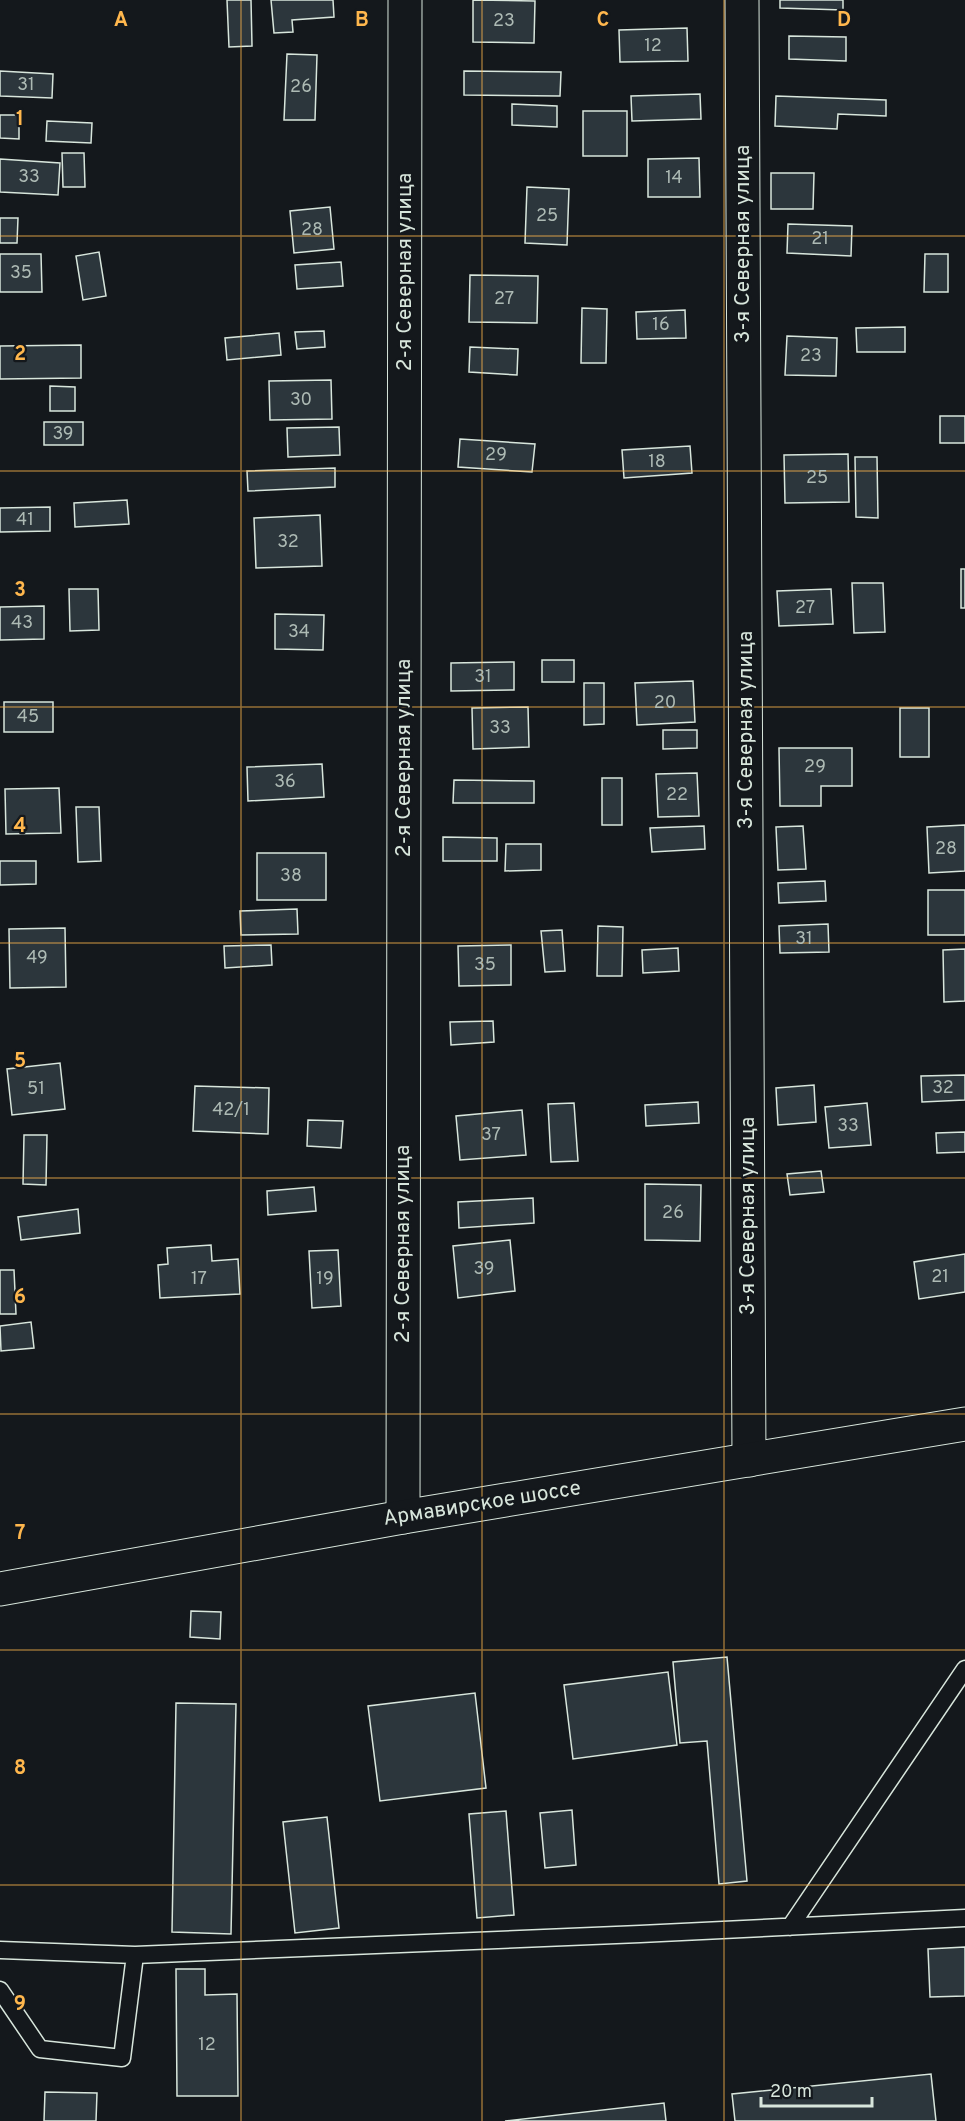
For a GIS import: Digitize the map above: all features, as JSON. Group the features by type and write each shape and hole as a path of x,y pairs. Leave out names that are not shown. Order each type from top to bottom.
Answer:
{"street":[{"name":"2-я Северная улица","path":"403,1516 405,0"},
{"name":"3-я Северная улица","path":"742,0 749,1460"},
{"name":"Армавирское шоссе","path":"0,1589 403,1516 965,1424"}],"lane":[{"path":"790,1927 965,1669"},
{"path":"0,1950 135,1955 965,1918"},
{"path":"0,1990 40,2049 122,2058 135,1955"}],"building":[{"path":"227,0 251,0 252,46 229,47"},
{"path":"271,0 333,0 334,17 292,20 293,32 274,33"},
{"path":"473,0 535,1 534,43 473,42"},
{"path":"780,0 843,0 843,10 780,8"},
{"path":"687,28 688,61 620,62 619,30"},
{"path":"789,36 846,37 846,61 789,59"},
{"path":"287,54 317,55 315,120 284,120"},
{"path":"0,71 53,74 52,98 0,96"},
{"path":"464,71 561,72 560,96 464,95"},
{"path":"700,94 701,119 632,121 631,96"},
{"path":"776,96 886,100 886,116 838,114 837,129 775,126"},
{"path":"512,104 557,106 557,127 512,125"},
{"path":"583,111 627,111 627,156 583,156"},
{"path":"0,115 19,115 19,139 0,138"},
{"path":"47,121 92,123 91,143 46,141"},
{"path":"62,153 84,153 85,187 63,187"},
{"path":"699,158 700,197 648,197 648,159"},
{"path":"0,159 60,163 58,195 0,192"},
{"path":"771,173 814,173 813,209 771,209"},
{"path":"527,187 569,189 567,245 525,243"},
{"path":"330,207 334,249 294,253 290,211"},
{"path":"0,218 18,218 17,243 0,243"},
{"path":"788,224 852,226 851,256 787,253"},
{"path":"99,252 106,296 83,300 76,256"},
{"path":"0,254 41,254 42,292 0,292"},
{"path":"925,254 948,254 948,292 924,292"},
{"path":"341,262 343,286 297,289 295,265"},
{"path":"470,275 538,276 537,323 469,322"},
{"path":"582,308 607,309 606,363 581,363"},
{"path":"685,310 686,338 637,339 636,312"},
{"path":"905,327 905,352 857,352 856,328"},
{"path":"324,331 325,347 297,349 295,332"},
{"path":"279,333 281,355 227,360 225,338"},
{"path":"787,336 837,338 836,376 785,375"},
{"path":"81,345 81,378 0,379 0,346"},
{"path":"470,347 518,349 517,375 469,372"},
{"path":"331,380 332,419 270,420 269,381"},
{"path":"50,386 75,387 75,411 50,411"},
{"path":"940,416 965,416 965,443 940,443"},
{"path":"44,422 83,422 83,445 44,445"},
{"path":"339,427 340,455 288,457 287,428"},
{"path":"460,439 535,444 532,472 458,467"},
{"path":"690,446 692,473 624,478 622,450"},
{"path":"848,454 849,502 785,503 784,455"},
{"path":"855,457 877,457 878,518 856,517"},
{"path":"335,468 335,487 248,491 247,471"},
{"path":"127,500 129,524 75,527 74,503"},
{"path":"50,507 50,531 0,532 0,508"},
{"path":"320,515 322,566 256,568 254,518"},
{"path":"961,569 965,569 965,608 961,608"},
{"path":"852,583 883,583 885,632 854,633"},
{"path":"69,589 98,589 99,630 70,631"},
{"path":"831,589 833,624 779,626 777,591"},
{"path":"44,606 44,639 0,640 0,607"},
{"path":"275,614 324,615 323,650 275,649"},
{"path":"542,660 574,660 574,682 542,682"},
{"path":"514,662 514,690 451,691 451,663"},
{"path":"693,681 695,722 637,725 635,683"},
{"path":"584,683 604,683 604,724 584,725"},
{"path":"4,702 53,702 53,732 4,732"},
{"path":"528,707 529,747 473,749 472,708"},
{"path":"900,708 929,708 929,757 900,757"},
{"path":"663,730 697,730 697,748 663,749"},
{"path":"779,748 852,748 852,786 821,786 821,806 780,806"},
{"path":"322,764 324,797 248,801 247,767"},
{"path":"697,773 699,816 658,817 656,774"},
{"path":"602,778 622,778 622,825 602,825"},
{"path":"454,780 534,781 534,803 453,803"},
{"path":"59,788 61,833 6,834 5,789"},
{"path":"76,807 99,807 101,861 78,862"},
{"path":"965,825 965,871 929,873 927,827"},
{"path":"704,826 705,849 652,852 650,828"},
{"path":"803,826 806,869 778,870 776,827"},
{"path":"443,837 497,838 497,861 443,861"},
{"path":"506,844 541,844 541,870 505,871"},
{"path":"257,853 326,853 326,900 257,900"},
{"path":"0,861 36,861 36,884 0,885"},
{"path":"825,881 826,901 779,903 778,883"},
{"path":"928,890 965,890 965,935 928,935"},
{"path":"297,909 298,934 241,935 240,911"},
{"path":"828,924 829,952 780,953 779,926"},
{"path":"598,926 623,927 622,976 597,976"},
{"path":"65,928 66,987 10,988 9,929"},
{"path":"562,930 565,971 545,972 541,931"},
{"path":"271,945 272,965 225,968 224,946"},
{"path":"511,945 511,985 459,986 458,946"},
{"path":"678,948 679,971 643,973 642,950"},
{"path":"965,949 965,1001 944,1002 943,950"},
{"path":"493,1021 494,1042 451,1045 450,1022"},
{"path":"60,1063 65,1109 12,1115 7,1069"},
{"path":"965,1075 965,1100 922,1102 921,1076"},
{"path":"814,1085 816,1122 778,1125 776,1088"},
{"path":"195,1086 269,1088 268,1134 193,1131"},
{"path":"698,1102 699,1123 646,1126 645,1105"},
{"path":"574,1103 578,1161 551,1162 548,1104"},
{"path":"867,1103 871,1145 829,1148 825,1107"},
{"path":"522,1110 526,1155 460,1160 456,1116"},
{"path":"308,1120 343,1121 341,1148 307,1146"},
{"path":"965,1132 965,1152 937,1153 936,1133"},
{"path":"24,1135 47,1135 46,1185 23,1184"},
{"path":"821,1171 824,1192 790,1195 787,1174"},
{"path":"645,1184 701,1185 700,1241 645,1240"},
{"path":"314,1187 316,1211 268,1215 267,1191"},
{"path":"533,1198 534,1223 459,1228 458,1202"},
{"path":"78,1209 80,1233 21,1240 18,1217"},
{"path":"510,1240 515,1291 458,1298 453,1246"},
{"path":"211,1245 212,1261 238,1259 240,1294 160,1298 158,1265 168,1264 167,1248"},
{"path":"338,1250 341,1306 312,1308 309,1251"},
{"path":"965,1254 965,1292 919,1299 914,1262"},
{"path":"0,1270 14,1270 16,1314 0,1314"},
{"path":"31,1322 34,1348 1,1351 0,1326"},
{"path":"191,1611 221,1612 220,1639 190,1637"},
{"path":"727,1657 747,1881 719,1884 707,1741 680,1743 673,1662"},
{"path":"668,1672 677,1745 573,1759 564,1685"},
{"path":"475,1693 486,1788 380,1801 368,1706"},
{"path":"176,1703 236,1704 231,1934 172,1932"},
{"path":"572,1810 576,1865 545,1868 540,1813"},
{"path":"506,1811 514,1915 477,1918 469,1814"},
{"path":"327,1817 339,1928 295,1933 283,1822"},
{"path":"965,1947 965,1996 930,1997 928,1949"},
{"path":"176,1969 205,1969 205,1995 237,1994 238,2096 177,2096"},
{"path":"931,2074 936,2121 735,2121 732,2094"},
{"path":"45,2092 97,2093 96,2121 44,2121"},
{"path":"664,2103 666,2121 505,2121"}]}
